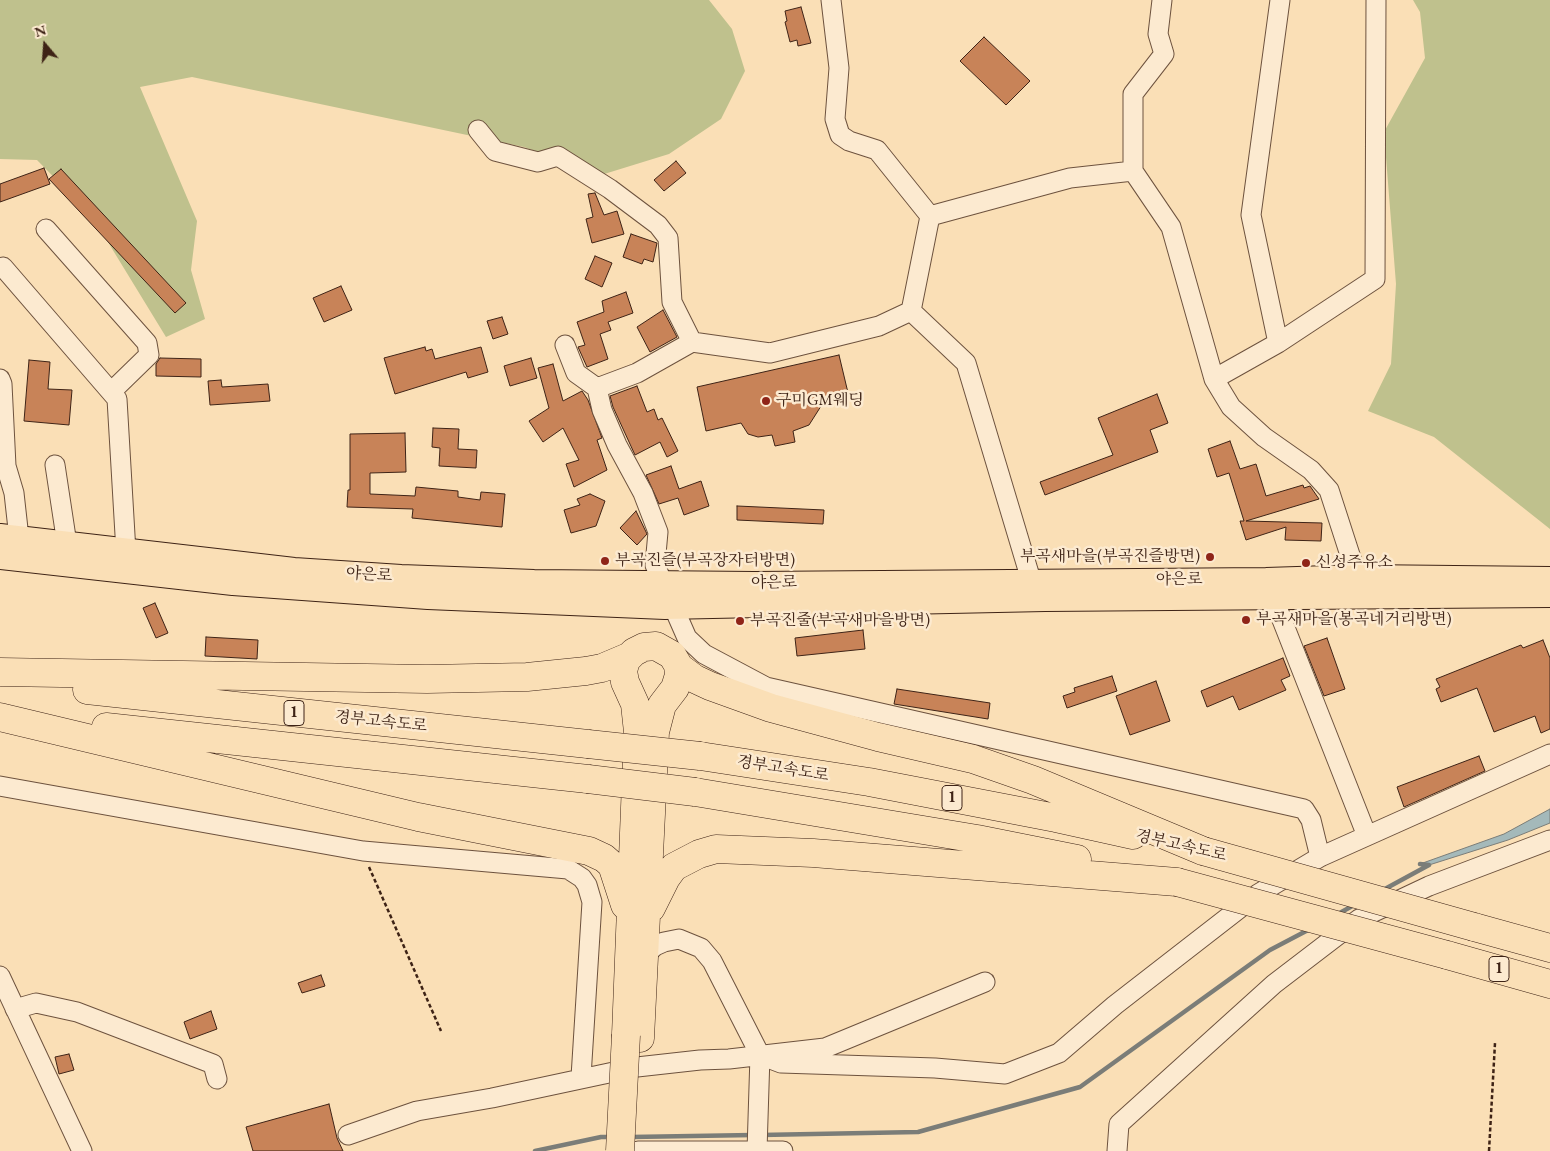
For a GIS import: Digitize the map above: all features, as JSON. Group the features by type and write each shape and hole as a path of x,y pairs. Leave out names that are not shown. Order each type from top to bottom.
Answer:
{"highway":[{"path":"0,672 428,678 517,677 586,672 610,666 628,657 640,648 656,646 670,653 679,667 695,679 710,686 771,708 869,735 974,759 1033,780 1203,851"},
{"path":"628,657 623,675 635,704 638,732 640,937"},
{"path":"620,1151 633,1037 655,732 657,718 667,696 677,684 679,667"},
{"name":"경부고속도로","path":"0,681 700,756 889,786 1056,818 1203,851 1550,948"},
{"path":"0,716 418,817 589,851 604,858 617,876 640,937"},
{"name":"1","path":"0,716 695,792 978,839 1177,882 1447,954 1550,984"},
{"path":"640,937 655,897 674,867 700,854 716,849 812,853 1177,882"},
{"path":"633,1037 633,1151"}],"main road":[{"name":"야은로","path":"9,537 294,570 401,577 664,583 1266,580 1360,587 1550,595"},
{"name":"야은로","path":"0,556 233,583 428,597 675,607 1035,599 1273,598 1360,587 1550,579"}],"street":[{"path":"831,0 838,68 834,119 840,135 849,141 877,150 930,216"},
{"path":"1162,0 1158,34 1164,54 1133,94 1133,171 1172,227 1214,379 1231,407 1264,437 1310,470 1328,490 1360,587"},
{"path":"1278,343 1251,215 1280,0"},
{"path":"1214,379 1278,343 1375,279 1376,0"},
{"path":"478,130 495,151 538,162 558,156 610,189 658,225 668,238 672,302 692,342"},
{"path":"930,216 1070,178 1133,171"},
{"path":"911,311 930,216"},
{"path":"46,229 147,343 149,355 111,392"},
{"path":"3,266 117,399 126,552"},
{"path":"597,388 637,373 692,342 770,353 879,326 911,311"},
{"path":"911,311 966,363 1031,580"},
{"path":"565,345 576,373 597,388 602,410 617,445 643,493 658,532 655,565 687,638 694,647 723,666 766,687 1304,809 1311,820 1320,857"},
{"path":"0,379 2,384 3,467 14,493 9,537"},
{"path":"55,465 67,544"},
{"path":"1273,598 1367,836"},
{"path":"630,692 639,699 650,702 667,696"},
{"path":"760,1055 781,1063 935,1068 1005,1074 1059,1053 1115,1005 1258,894 1320,857 1550,754"},
{"path":"0,786 363,852 561,868 582,878 590,893 592,912 581,1078"},
{"path":"1117,1151 1119,1124 1274,984 1359,919 1429,886 1550,840"},
{"path":"640,937 655,946 671,940 686,941 701,948 712,961 760,1055 757,1151"},
{"path":"0,976 82,1151"},
{"path":"348,1135 417,1111 492,1098 637,1066 825,1048 985,982"},
{"path":"15,1009 36,1004 77,1012 213,1064 217,1078"},
{"path":"638,1151 783,1151"}],"path":[{"path":"363,852 442,1031"},
{"path":"1489,1151 1495,1043"}],"green space":[{"path":"0,0 709,0 732,29 745,71 721,119 669,154 601,175 524,147 192,77 140,87 197,221 191,270 205,319 166,337 92,216 37,160 0,159"},
{"path":"1413,0 1550,0 1550,529 1434,437 1368,411 1391,364 1396,284 1384,132 1425,58 1420,12"}],"shaded area":[{"path":"1550,809 1550,823 1508,840 1429,865 1420,864 1504,834"}],"building":[{"path":"801,7 811,43 798,46 797,40 790,42 785,22 787,21 785,11"},
{"path":"984,37 1030,81 1006,105 960,61"},
{"path":"676,161 686,173 664,191 654,180"},
{"path":"44,168 50,184 0,202 0,184"},
{"path":"61,169 186,303 175,313 49,179"},
{"path":"595,193 604,215 617,211 624,234 592,243 586,219 593,217 588,194"},
{"path":"631,234 657,243 653,262 644,259 642,264 623,257"},
{"path":"595,256 612,263 602,287 585,279"},
{"path":"341,286 352,310 324,322 313,298"},
{"path":"626,292 633,313 608,322 611,330 600,334 608,359 587,367 578,347 585,345 577,322 604,312 602,301"},
{"path":"663,310 677,337 650,352 637,327"},
{"path":"502,317 508,334 493,339 487,321"},
{"path":"425,347 426,351 432,349 435,359 481,347 488,372 468,378 466,372 395,394 384,358"},
{"name":"구미GM웨딩","path":"839,355 849,397 823,403 809,425 793,431 795,442 775,446 772,435 758,437 748,434 741,423 706,431 697,387"},
{"path":"160,358 201,359 201,377 156,376 156,364"},
{"path":"531,358 537,378 510,386 504,366"},
{"path":"29,360 50,362 48,389 72,390 69,425 24,421"},
{"path":"553,364 563,401 582,391 588,400 602,438 597,440 607,470 574,487 566,464 579,460 563,428 543,442 529,421 549,408 538,368"},
{"path":"221,380 222,387 268,384 270,401 210,405 208,381"},
{"path":"637,386 647,412 654,409 658,420 662,418 678,451 667,457 660,442 635,455 613,407 610,396"},
{"path":"1157,394 1168,423 1150,430 1158,452 1045,495 1040,482 1113,455 1098,418"},
{"path":"433,428 459,429 458,449 477,450 476,468 439,466 440,448 432,447"},
{"path":"405,433 406,472 370,473 370,494 415,496 416,487 458,491 458,497 480,500 481,492 505,494 502,527 412,518 413,509 347,507 348,490 350,490 350,434"},
{"path":"1230,441 1240,469 1256,464 1266,496 1303,485 1304,488 1310,486 1319,499 1246,521 1322,523 1321,541 1285,540 1286,527 1246,540 1240,521 1244,521 1229,473 1217,477 1208,449"},
{"path":"671,466 679,489 701,481 709,506 684,515 678,498 659,504 646,475"},
{"path":"590,494 605,501 596,526 571,533 564,510 580,505 577,499"},
{"path":"737,506 824,510 823,524 737,520"},
{"path":"636,511 647,534 637,545 620,528"},
{"path":"155,603 168,633 156,638 143,608"},
{"path":"863,630 865,649 797,656 795,638"},
{"path":"206,637 258,640 257,659 205,656"},
{"path":"1327,638 1345,689 1324,696 1304,646"},
{"path":"1543,640 1550,658 1550,729 1541,733 1535,716 1494,732 1477,688 1441,702 1436,689 1440,687 1436,679 1521,645 1523,648"},
{"path":"1283,658 1290,676 1281,680 1286,690 1239,710 1233,696 1207,707 1201,691"},
{"path":"1112,676 1117,691 1067,708 1063,696 1075,692 1074,688"},
{"path":"1156,681 1170,721 1130,735 1116,696"},
{"path":"897,689 990,703 988,719 894,704"},
{"path":"1479,756 1485,771 1404,807 1397,787"},
{"path":"321,975 325,986 302,993 298,983"},
{"path":"211,1011 217,1029 190,1039 184,1022"},
{"path":"69,1054 74,1070 59,1074 55,1057"},
{"path":"329,1104 337,1138 343,1151 253,1151 246,1127"}],"waterway":[{"path":"1383,890 1429,865 1420,864"},
{"path":"1336,915 1356,904"},
{"path":"761,1135 918,1132 1080,1087 1270,950 1310,929"},
{"path":"631,1137 753,1135"},
{"path":"535,1151 601,1137 613,1137"}],"place":[{"name":"구미GM웨딩","path":"766,401"},
{"name":"부곡새마을(부곡진즐방면)","path":"1210,557"},
{"name":"부곡진즐(부곡장자터방면)","path":"605,561"},
{"name":"신성주유소","path":"1306,563"},
{"name":"부곡새마을(봉곡네거리방면)","path":"1246,620"},
{"name":"부곡진줄(부곡새마을방면)","path":"740,621"}]}
